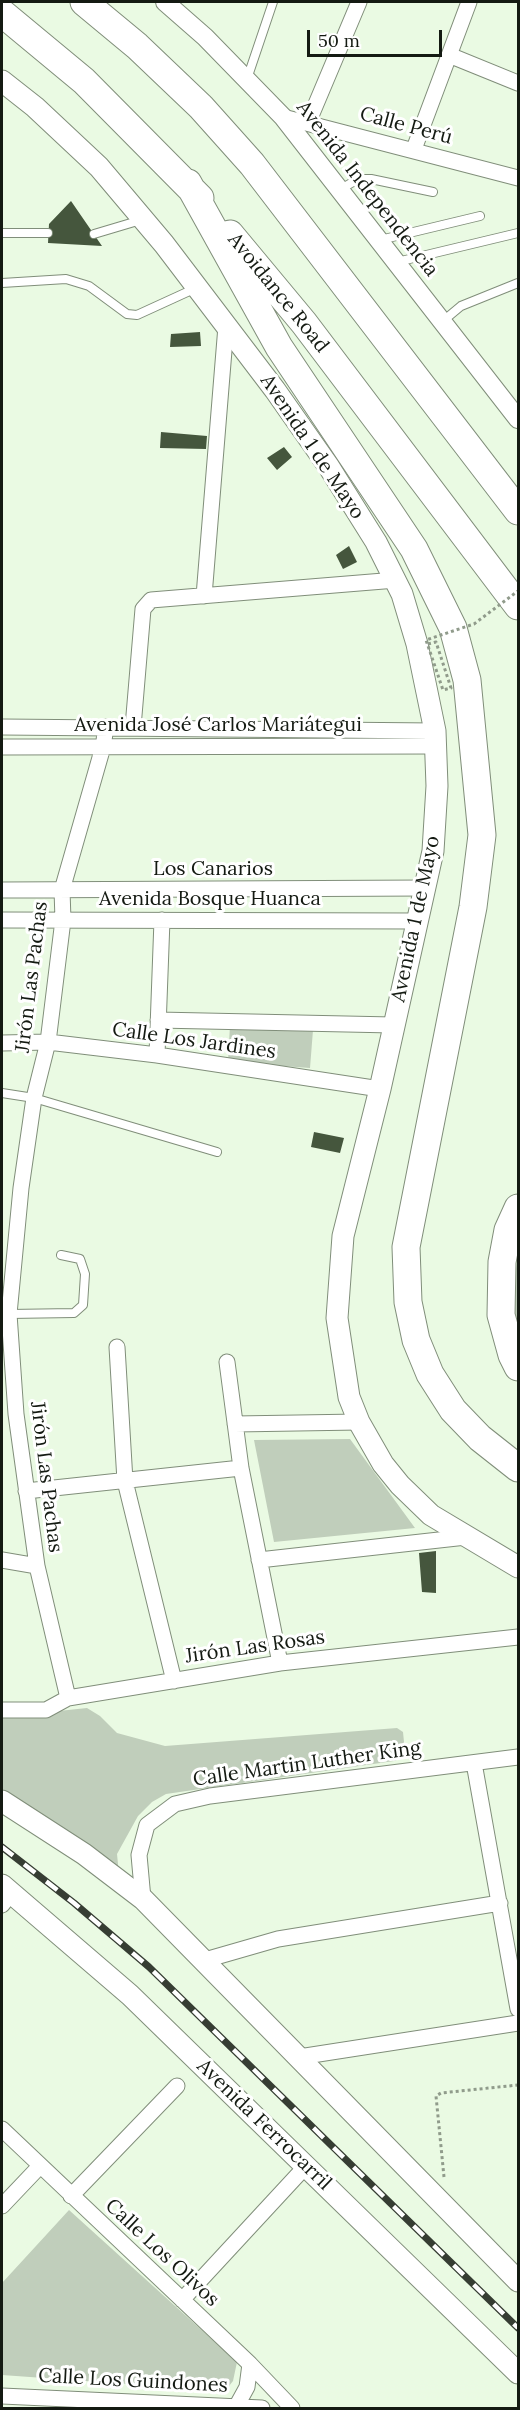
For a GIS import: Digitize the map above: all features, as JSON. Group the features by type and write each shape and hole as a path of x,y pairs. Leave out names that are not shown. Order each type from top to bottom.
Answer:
{"highway":[{"path":"84,2 193,100 252,164 519,511"},
{"name":"Avoidance Road","path":"2,13 84,81 188,183 304,322 519,606"},
{"path":"188,183 279,347 414,549 453,628 467,680 482,835 473,907 459,988 406,1247 408,1302 416,1341 430,1374 453,1410 480,1438 519,1468"},
{"path":"519,1208 508,1230 502,1263 501,1314 512,1355 519,1367"}],"main road":[{"name":"Avenida 1 de Mayo","path":"2,81 35,107 99,167 197,287 329,467 376,542 396,580 417,644 435,738 435,821 426,888 380,1089 343,1236 337,1318 348,1397 359,1422 384,1464 400,1485 431,1515 519,1567"},
{"path":"2,1801 84,1854 143,1899 519,2281"},
{"name":"Avenida Ferrocarril","path":"5,1894 130,1995 519,2373"}],"street":[{"name":"Avenida Independencia","path":"165,2 205,37 283,117 519,419"},
{"path":"308,123 359,2"},
{"path":"414,149 469,2"},
{"path":"449,55 519,83"},
{"name":"Calle Perú","path":"283,117 414,149 519,178"},
{"path":"204,596 226,326"},
{"path":"133,727 143,609 151,600 396,580"},
{"name":"Jirón Las Pachas","path":"68,1698 37,1566 5,1314 34,1098 48,1042 63,920 62,890 103,747 106,727"},
{"name":"Avenida José Carlos Mariátegui","path":"2,728 133,727 435,738"},
{"name":"Avenida José Carlos Mariátegui","path":"2,747 103,747 435,738"},
{"name":"Los Canarios","path":"2,890 426,888"},
{"name":"Avenida Bosque Huanca","path":"2,920 418,921"},
{"path":"157,1055 162,920"},
{"path":"158,1020 393,1025"},
{"name":"Calle Los Jardines","path":"2,1043 48,1042 157,1055 380,1089"},
{"path":"117,1347 125,1481 174,1681"},
{"path":"228,1362 241,1468 280,1663"},
{"path":"235,1424 359,1422"},
{"path":"26,1491 241,1468"},
{"path":"259,1560 466,1537"},
{"path":"2,1560 37,1566"},
{"name":"Jirón Las Rosas","path":"2,1710 46,1710 68,1698 280,1663 519,1637"},
{"name":"Calle Martin Luther King","path":"143,1899 140,1855 147,1825 175,1804 210,1796 519,1757"},
{"path":"474,1763 519,2009"},
{"path":"205,1960 278,1939 500,1902"},
{"path":"299,2057 519,2024"},
{"path":"72,2196 177,2086"},
{"name":"Calle Los Olivos","path":"2,2129 250,2364 292,2409"},
{"path":"2,2206 40,2166"},
{"path":"182,2300 306,2166"},
{"path":"236,2407 247,2387 250,2364"},
{"name":"Calle Los Guindones","path":"2,2396 262,2409"}],"lane":[{"path":"247,80 273,2"},
{"path":"340,190 358,179 371,179 434,192"},
{"path":"379,240 480,216"},
{"path":"94,234 143,219"},
{"path":"2,233 48,233"},
{"path":"396,262 519,233"},
{"path":"2,283 66,279 90,286 127,314 137,315 197,287"},
{"path":"442,322 461,306 519,283"},
{"path":"2,1093 34,1098 218,1152"},
{"path":"5,1314 74,1313 83,1305 85,1274 80,1259 61,1255"}],"path":[{"path":"427,642 474,624 519,591"},
{"path":"427,642 436,642 451,688 443,690 427,642"},
{"path":"447,2208 436,2096 441,2092 519,2085"}],"green space":[{"path":"230,1025 313,1030 310,1068 228,1062"},
{"path":"518,1255 518,1338 512,1294"},
{"path":"350,1439 415,1528 274,1542 254,1440"},
{"path":"87,1708 100,1716 117,1733 165,1746 397,1728 403,1732 405,1752 403,1758 394,1761 166,1794 152,1802 138,1816 117,1854 119,1874 2,1794 2,1717"},
{"path":"69,2210 237,2362 233,2381 225,2391 2,2375 2,2283"}],"building":[{"path":"71,201 102,246 48,243 49,224"},
{"path":"200,332 201,346 170,347 171,334"},
{"path":"161,432 207,436 206,449 160,448"},
{"path":"284,447 292,457 277,470 267,458"},
{"path":"349,546 357,562 343,569 336,555"},
{"path":"314,1132 344,1138 340,1153 311,1147"},
{"path":"436,1551 436,1593 422,1592 419,1553"}],"railway":[{"path":"2,1847 74,1903 149,1967 518,2328"}]}
